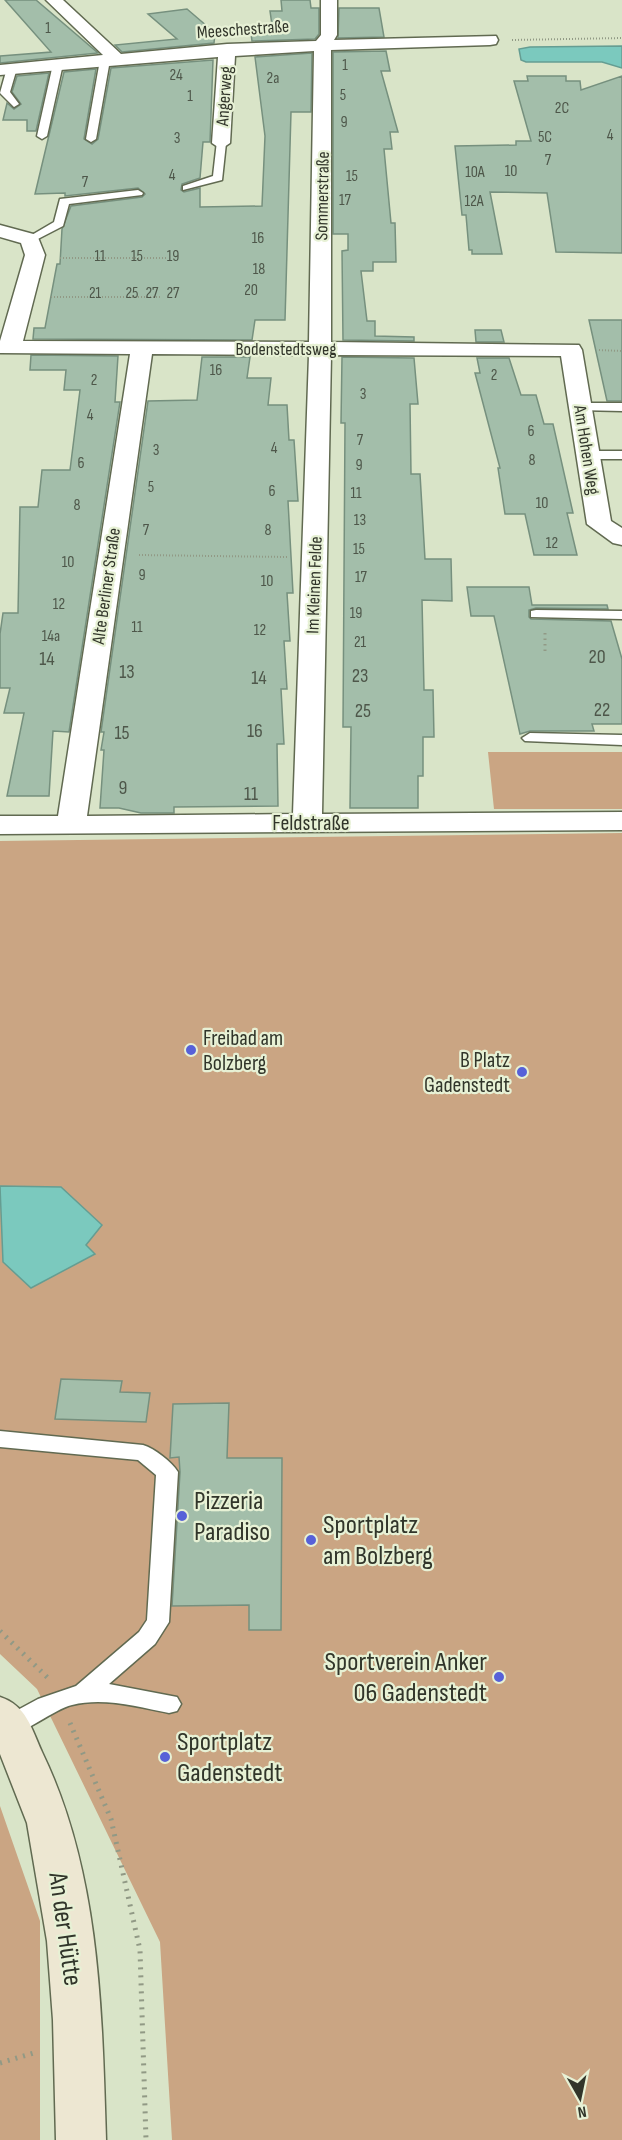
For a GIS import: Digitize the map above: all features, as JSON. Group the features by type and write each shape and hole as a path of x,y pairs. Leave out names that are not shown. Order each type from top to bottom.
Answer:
{"street":[{"path":"54,0 111,59"},
{"name":"Sommerstraße","path":"320,349 323,43 329,35 329,0"},
{"name":"Meeschestraße","path":"6,69 227,49 323,43 490,40"},
{"name":"Angerweg","path":"220,143 227,49"},
{"path":"0,231 32,249 24,297 5,347"},
{"name":"Bodenstedtsweg","path":"5,347 571,350"},
{"name":"Alte Berliner Straße","path":"71,824 141,349"},
{"name":"Im Kleinen Felde","path":"307,822 320,349"},
{"name":"Am Hohen Weg","path":"571,350 599,524 622,538"},
{"name":"Feldstraße","path":"0,825 622,820"},
{"name":"An der Hütte","path":"5,1720 49,1821 69,1919 79,2040 81,2140"}],"lane":[{"path":"92,139 111,59"},
{"path":"42,136 57,64"},
{"path":"6,69 5,93 12,98 14,104"},
{"path":"187,188 218,178 220,143"},
{"path":"32,249 59,224 64,201 138,193"},
{"path":"580,407 622,407"},
{"path":"588,455 622,455"},
{"path":"536,614 622,615"},
{"path":"530,738 622,740"},
{"path":"0,1439 143,1453 167,1472 158,1622 147,1638 71,1697"},
{"path":"5,1720 71,1697 116,1694 169,1704"}],"path":[{"path":"490,40 622,38"},
{"path":"32,249 167,258"},
{"path":"24,297 161,297"},
{"path":"111,555 315,557"},
{"path":"0,1631 50,1681 71,1697 111,1819 140,1950 146,2140"}],"shaded area":[{"path":"488,752 622,752 622,809 494,809"},
{"name":"Sportplatz am Bolzberg","path":"622,833 622,2140 172,2140 160,1942 37,1689 0,1654 0,841"},
{"path":"0,1806 40,1921 40,2140 0,2140"}],"water":[{"path":"622,46 622,68 602,62 526,62 521,60 519,49 530,47"},
{"path":"0,1186 61,1187 102,1225 86,1245 95,1254 31,1288 3,1262"}],"building":[{"path":"5,0 36,0 98,53 0,63 0,56 51,52"},
{"path":"281,0 310,0 311,8 319,8 319,34 315,39 252,41 250,26 272,25 270,11 282,11"},
{"path":"339,8 379,8 384,37 338,38"},
{"path":"187,9 215,33 214,43 122,52 115,45 177,39 148,14"},
{"path":"386,51 390,71 381,71 398,132 390,132 392,149 384,149 391,223 395,223 396,262 373,262 373,271 361,271 367,321 375,321 375,336 414,337 414,341 343,340 342,251 348,250 348,234 333,234 333,52"},
{"path":"312,53 311,112 291,112 285,320 255,320 252,340 33,339 34,328 45,328 57,264 60,264 62,229 71,206 142,197 145,194 138,188 65,196 65,193 35,194 64,72 96,69 84,139 92,144 98,139 111,68 213,60 210,142 203,142 200,178 182,184 181,190 184,192 200,188 200,207 262,206 265,136 255,57"},
{"path":"49,73 36,131 27,131 27,120 3,120 7,103 14,109 21,104 12,92 17,76"},
{"path":"527,76 566,76 566,81 580,81 581,90 622,76 622,253 556,252 547,193 490,192 502,254 472,254 472,250 469,250 466,215 462,215 455,146 516,145 516,141 531,141 514,81 528,81"},
{"path":"589,320 622,320 622,401 607,401"},
{"path":"475,330 501,330 504,342 476,342"},
{"path":"31,355 118,356 115,402 120,402 69,732 53,731 49,796 7,796 24,713 4,713 10,688 0,688 0,634 3,613 18,613 20,507 38,507 42,470 70,470 80,390 64,390 66,370 30,370"},
{"path":"202,357 250,357 247,378 271,378 268,405 287,405 289,440 294,440 298,501 288,501 293,593 287,593 290,641 284,641 287,689 281,689 284,744 277,744 278,806 174,807 174,813 141,813 119,808 100,808 104,750 101,750 104,732 101,732 148,401 197,400"},
{"path":"342,357 414,358 418,404 410,404 411,474 420,474 425,559 451,559 452,601 422,600 424,690 433,690 434,737 423,737 423,776 418,776 418,808 350,808 351,727 343,727 345,423 341,423"},
{"path":"477,358 509,358 521,395 536,395 544,424 553,424 573,513 567,513 577,555 534,555 525,514 505,514 498,468 500,468 475,373 480,373"},
{"path":"467,587 529,587 532,605 607,605 608,609 536,608 529,610 529,617 531,619 611,621 622,659 622,724 592,724 594,731 530,731 520,734 494,616 471,616"},
{"path":"61,1379 122,1381 120,1392 150,1393 146,1422 55,1419"},
{"path":"229,1403 227,1458 282,1458 281,1630 249,1630 249,1605 172,1606 180,1472 179,1457 170,1458 173,1404"}],"place":[{"name":"Freibad am Bolzberg","path":"191,1050"},
{"name":"B Platz Gadenstedt","path":"522,1072"},
{"name":"Pizzeria Paradiso","path":"182,1516"},
{"name":"Sportplatz am Bolzberg","path":"311,1540"},
{"name":"Sportverein Anker 06 Gadenstedt","path":"499,1677"},
{"name":"Sportplatz Gadenstedt","path":"165,1757"}]}
